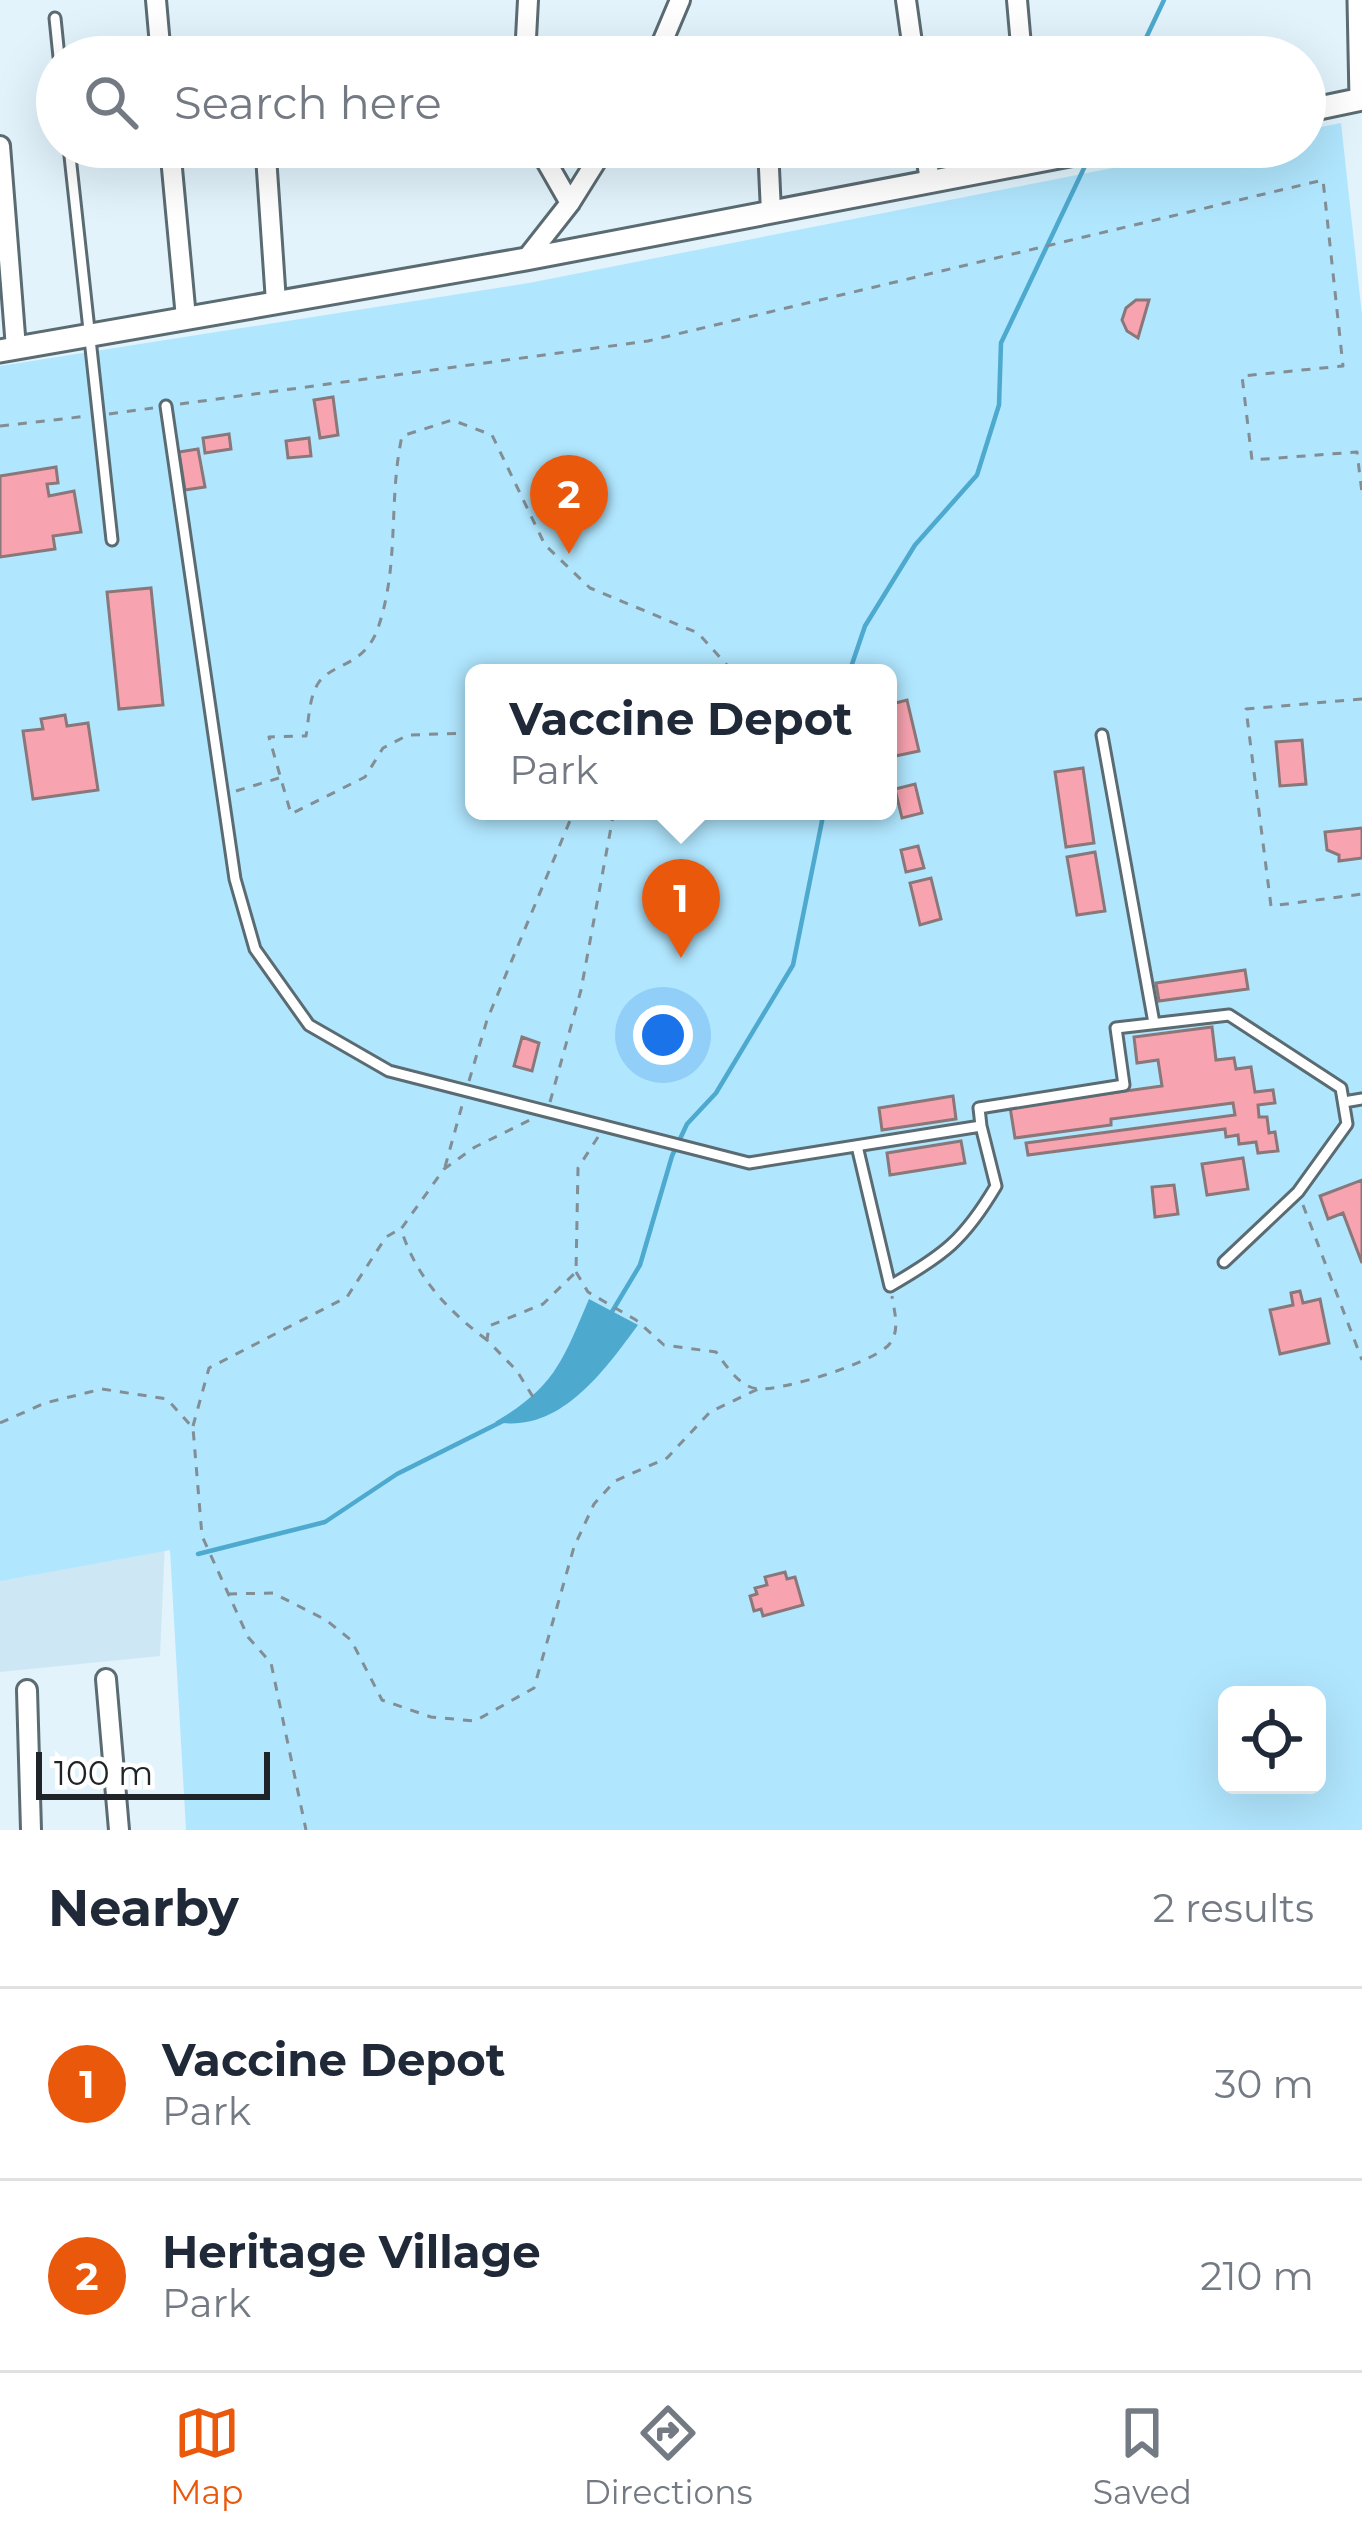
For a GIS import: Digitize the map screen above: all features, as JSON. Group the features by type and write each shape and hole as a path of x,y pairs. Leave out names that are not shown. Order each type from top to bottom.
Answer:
{"street":[{"path":"156,0 159,36"},
{"path":"526,36 528,0"},
{"path":"665,36 680,0"},
{"path":"906,0 911,36"},
{"path":"1017,0 1020,36"},
{"path":"1359,0 1362,112"},
{"path":"1326,106 1361,99"},
{"path":"0,146 8,349 526,259 982,168"},
{"path":"172,168 187,318"},
{"path":"267,168 276,302"},
{"path":"550,168 570,203"},
{"path":"526,259 591,168"},
{"path":"769,168 771,212"},
{"path":"928,168 930,182"},
{"path":"106,1679 119,1830"},
{"path":"27,1690 31,1830"}],"lane":[{"path":"55,18 57,36"},
{"path":"71,168 112,540"},
{"path":"166,406 235,879 255,949 309,1025 389,1071 749,1163 981,1126"},
{"path":"1102,735 1154,1023"},
{"path":"857,1146 890,1286 943,1256 996,1186 979,1108 1124,1085 1116,1028 1229,1015 1342,1088 1347,1124 1298,1192 1223,1262"},
{"path":"1344,1102 1362,1099"}],"path":[{"path":"0,427 647,341 1323,181 1343,366 1242,376 1252,460 1357,452 1362,493"},
{"path":"465,733 408,735 383,748 364,777 291,814 269,737 306,736 322,678 354,663 376,634 391,583 394,471 402,436 452,420 492,436 544,545 590,588 698,633 726,664"},
{"path":"1362,699 1246,709 1271,906 1362,894"},
{"path":"223,795 281,778"},
{"path":"444,1169 487,1021 570,820"},
{"path":"306,1830 271,1663 248,1637 202,1536 193,1428 209,1369 347,1297 386,1238 401,1228 444,1169 475,1147 548,1112 581,990 612,820"},
{"path":"606,1126 578,1168 576,1272 588,1292 636,1319 664,1345 716,1352 738,1379 758,1389"},
{"path":"1298,1192 1362,1360"},
{"path":"401,1228 410,1258 450,1312 487,1340 517,1371 533,1397"},
{"path":"487,1340 489,1326 542,1304 576,1272"},
{"path":"228,1594 274,1593 296,1602 351,1640 382,1700 431,1717 475,1721 534,1688 574,1547 594,1504 615,1481 667,1458 710,1412 758,1389 852,1368 889,1347 897,1330 890,1286"},
{"path":"0,1423 45,1403 102,1389 166,1399 193,1428"}],"shaded area":[{"path":"1341,123 1362,315 1362,1830 186,1830 170,1550 0,1581 0,366 529,283 1112,168 1326,168 1326,126"},
{"path":"589,1299 638,1325 595,1379 560,1409 518,1423 495,1422 531,1397 555,1370"},
{"path":"165,1542 160,1656 0,1672 0,1562"}],"building":[{"path":"1136,300 1149,300 1138,338 1122,320 1126,308"},
{"path":"333,397 338,435 320,438 314,400"},
{"path":"229,434 231,449 205,453 203,438"},
{"path":"309,438 311,456 288,458 286,441"},
{"path":"198,449 205,487 185,490 179,452"},
{"path":"56,467 58,483 47,484 49,496 74,491 81,532 53,536 55,549 0,557 0,476"},
{"path":"151,588 163,705 119,709 107,592"},
{"path":"907,700 919,751 897,756 897,703"},
{"path":"65,715 67,726 88,723 98,790 33,799 23,731 43,729 41,719"},
{"path":"1302,740 1306,784 1280,786 1276,742"},
{"path":"1083,768 1094,843 1066,847 1055,772"},
{"path":"915,784 922,813 902,818 897,788"},
{"path":"1362,828 1362,858 1339,861 1339,855 1327,850 1325,832"},
{"path":"918,846 924,868 906,872 901,850"},
{"path":"1095,852 1105,911 1077,915 1067,857"},
{"path":"931,878 941,919 920,925 910,883"},
{"path":"1245,970 1248,989 1159,1001 1156,983"},
{"path":"1212,1027 1216,1060 1234,1058 1236,1069 1251,1067 1255,1092 1273,1090 1275,1103 1258,1105 1259,1117 1267,1117 1269,1133 1275,1132 1278,1151 1258,1153 1256,1142 1239,1144 1238,1135 1226,1137 1225,1129 1028,1155 1026,1143 1235,1115 1233,1103 1015,1138 1010,1107 1162,1086 1158,1060 1137,1063 1134,1037"},
{"path":"522,1037 539,1043 532,1071 514,1066"},
{"path":"953,1096 956,1119 882,1130 879,1108"},
{"path":"961,1141 965,1163 890,1175 887,1153"},
{"path":"1243,1158 1248,1189 1207,1195 1202,1164"},
{"path":"1362,1180 1362,1263 1343,1213 1328,1219 1320,1196"},
{"path":"1174,1185 1178,1214 1155,1217 1152,1187"},
{"path":"1300,1291 1303,1303 1320,1299 1329,1343 1280,1354 1270,1310 1293,1305 1291,1293"},
{"path":"785,1572 787,1579 795,1577 803,1605 763,1616 761,1609 754,1611 750,1596 757,1594 755,1588 767,1585 765,1577"}],"waterway":[{"path":"1147,36 1164,0"},
{"path":"852,664 865,626 915,545 977,475 999,405 1001,343 1084,168"},
{"path":"610,1315 640,1265 672,1156 687,1124 716,1093 793,965 822,820"},
{"path":"198,1554 325,1522 397,1474 503,1421"}],"place":[{"name":"Heritage Village","path":"569,554"},
{"name":"Vaccine Depot","path":"681,958"}]}
